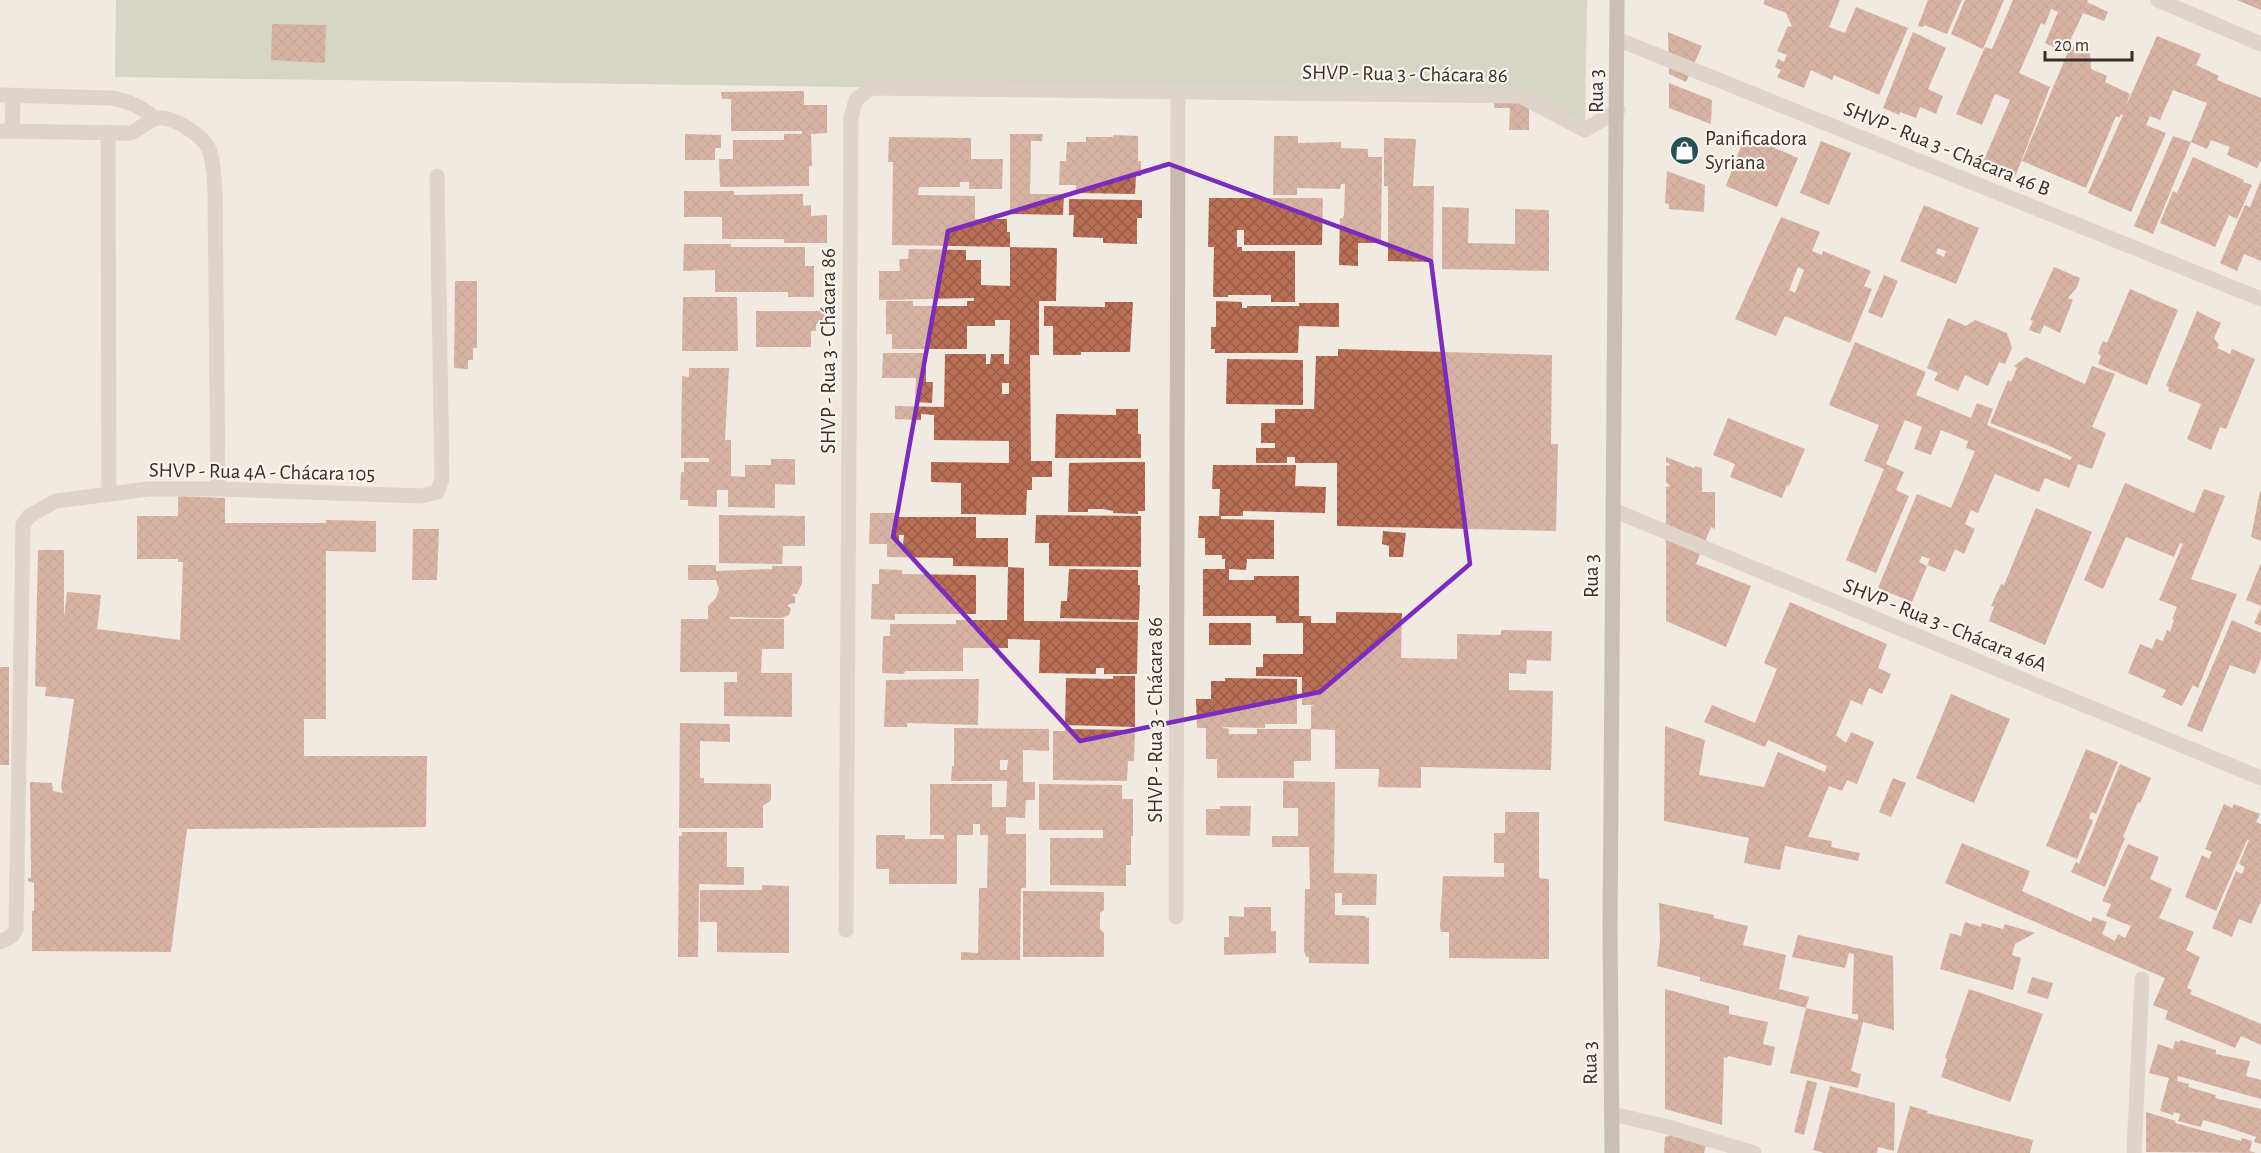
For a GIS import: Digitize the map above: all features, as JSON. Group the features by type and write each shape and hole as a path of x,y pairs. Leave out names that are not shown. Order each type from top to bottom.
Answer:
{"main road":[{"name":"Rua 3","path":"1612,1153 1610,916 1617,0"}],"street":[{"path":"2158,0 2261,44"},
{"name":"SHVP - Rua 3 - Chácara 46 B","path":"1617,39 2261,299"},
{"name":"SHVP - Rua 3 - Chácara 86","path":"846,930 851,117 856,100 870,88 1520,96 1585,130 1617,110"},
{"name":"SHVP - Rua 3 - Chácara 86","path":"1176,917 1178,92"},
{"path":"155,118 130,133 6,131 7,96 111,98 129,101 155,118 175,121 194,132 208,147 213,163 218,489"},
{"path":"108,132 110,493"},
{"name":"SHVP - Rua 4A - Chácara 105","path":"0,942 12,936 16,929 23,525 29,516 56,501 148,489 421,496 437,492 442,479 437,176"},
{"name":"SHVP - Rua 3 - Chácara 46A","path":"1613,510 2261,778"},
{"path":"2134,1153 2142,979"},
{"path":"1612,1114 1668,1127 1754,1153"}],"highlighted area":[{"path":"1169,164 1431,261 1470,564 1320,692 1080,741 893,537 948,231"}],"green space":[{"path":"116,0 1587,0 1585,130 1520,96 115,77"}],"building":[{"path":"1765,0 1840,0 1829,27 1845,33 1856,7 1908,28 1879,95 1834,75 1832,80 1811,70 1804,88 1777,77 1781,70 1775,67 1778,59 1784,62 1787,55 1777,51 1788,26 1792,27 1786,13 1763,4"},
{"path":"1928,0 1962,0 1947,34 1924,25 1923,27 1918,26"},
{"path":"1965,0 2004,0 1983,49 1951,34"},
{"path":"2013,0 2088,0 2087,2 2108,12 2104,21 2083,13 2065,52 2045,43 2058,12 2051,9 2045,25 2041,23 2019,73 2050,87 2015,177 1983,162 2010,100 1995,94 1982,125 1956,114 1985,47 1992,49"},
{"path":"2237,0 2261,0 2261,10"},
{"path":"272,24 326,25 325,63 271,60"},
{"path":"1668,32 1702,46 1686,82 1669,74"},
{"path":"1913,32 1946,48 1928,89 1943,96 1936,114 1920,107 1916,118 1900,112 1899,115 1883,108"},
{"path":"2157,36 2201,54 2196,65 2219,76 2217,80 2261,98 2261,160 2257,168 2227,155 2230,147 2211,140 2207,149 2191,142 2207,103 2173,90 2160,120 2150,116 2146,125 2166,133 2131,212 2088,193 2123,115 2121,114 2119,118 2116,116 2086,188 2022,161 2071,45 2090,52 2091,69 2107,76 2105,82 2130,94 2126,106"},
{"path":"1669,83 1712,100 1711,124 1669,108"},
{"path":"804,91 804,105 827,105 827,133 811,134 812,166 809,166 809,186 720,187 719,159 733,159 733,140 784,140 784,134 802,134 802,131 731,131 731,99 722,99 721,92"},
{"path":"1494,95 1529,106 1529,130 1509,130 1510,108 1494,108"},
{"path":"685,134 721,135 721,148 715,148 715,160 685,160"},
{"path":"1010,134 1043,134 1042,141 1031,141 1030,194 1064,194 1063,215 1010,214"},
{"path":"1113,135 1138,136 1138,161 1141,161 1141,176 1136,176 1135,194 1076,193 1076,185 1059,185 1060,161 1066,161 1067,142 1086,142 1086,137 1113,137"},
{"path":"1745,135 1798,158 1777,207 1726,186"},
{"path":"1274,136 1298,136 1298,143 1341,142 1341,148 1368,149 1368,157 1382,157 1381,243 1358,243 1358,266 1339,265 1340,218 1342,219 1344,215 1345,184 1341,184 1340,189 1297,188 1297,195 1273,195"},
{"path":"2173,136 2191,142 2153,234 2134,226"},
{"path":"889,137 971,138 971,159 1003,159 1002,189 969,189 969,182 960,182 960,187 919,187 918,195 975,196 975,219 1007,219 1010,247 892,245 893,162 888,162"},
{"path":"1384,138 1416,139 1413,186 1434,186 1433,262 1388,261 1388,186 1384,186"},
{"path":"1821,141 1851,153 1829,205 1800,193"},
{"path":"2193,157 2252,185 2237,219 2229,215 2215,247 2160,223 2173,191 2177,193"},
{"path":"1667,171 1705,185 1704,212 1669,209 1669,204 1665,203"},
{"path":"2261,180 2261,261 2244,254 2237,271 2220,263 2245,205 2250,207"},
{"path":"684,191 734,191 734,195 803,194 803,206 811,205 811,216 827,215 827,243 784,243 784,239 722,239 722,217 684,217"},
{"path":"1209,198 1323,198 1322,245 1244,245 1244,230 1237,230 1237,247 1242,247 1242,251 1295,251 1295,302 1271,302 1271,295 1213,297 1214,247 1208,247"},
{"path":"1069,199 1142,200 1142,218 1137,218 1137,244 1103,243 1103,238 1073,237 1074,215 1069,215"},
{"path":"1924,205 1979,228 1956,284 1900,261","holes":["1938,248 1946,251 1944,257 1936,253"]},
{"path":"1442,207 1469,208 1468,243 1515,244 1515,209 1549,210 1549,271 1442,269"},
{"path":"1781,217 1820,232 1812,251 1822,255 1823,251 1871,271 1864,286 1872,289 1850,343 1785,316 1776,336 1735,319","holes":["1798,267 1804,270 1795,293 1789,290"]},
{"path":"684,244 731,244 731,247 805,247 805,266 814,266 814,297 788,297 788,292 715,292 715,270 683,271"},
{"path":"1010,247 1057,248 1056,301 1039,301 1039,355 1030,355 1031,461 1052,461 1052,477 1032,477 1032,490 1027,490 1026,515 961,514 961,483 931,482 931,462 1009,463 1009,441 934,440 934,415 921,414 921,420 895,419 895,406 944,407 945,354 986,354 986,364 990,364 991,354 1004,354 1004,364 1009,364 1010,320 995,320 995,326 967,326 967,349 892,349 892,334 886,334 886,301 913,301 913,306 967,306 967,301 974,301 974,298 879,300 879,271 900,271 899,259 908,259 909,249 966,250 966,260 981,260 981,285 1010,286","holes":["1002,383 1009,383 1009,394 1002,394"]},
{"path":"2054,267 2080,278 2077,287 2068,298 2073,300 2060,333 2044,325 2040,334 2029,330 2033,321 2030,320"},
{"path":"1884,275 1898,281 1882,318 1868,312"},
{"path":"455,281 477,281 477,348 473,348 473,360 468,360 468,369 454,368"},
{"path":"2130,289 2178,310 2147,385 2098,364 2101,356 2098,353 2103,341 2107,343"},
{"path":"683,297 737,297 738,351 682,351"},
{"path":"1216,301 1242,302 1242,308 1247,308 1247,306 1299,306 1299,303 1339,303 1339,327 1299,326 1298,353 1215,353 1215,349 1211,349 1211,327 1216,327"},
{"path":"1105,302 1133,302 1130,352 1081,352 1081,355 1053,355 1053,326 1044,326 1044,306 1105,307"},
{"path":"756,311 828,311 828,323 816,324 816,331 811,331 811,347 756,347"},
{"path":"2197,311 2221,323 2214,338 2219,345 2217,348 2230,354 2232,349 2255,359 2226,429 2220,427 2211,450 2187,439 2201,404 2168,391 2169,387 2166,386"},
{"path":"1948,318 1966,326 1975,320 2007,333 2012,348 2005,364 1999,362 1988,386 1965,375 1958,391 1934,380 1938,373 1927,368"},
{"path":"1855,342 1926,372 1916,395 1971,418 1977,403 1993,409 1987,425 2070,460 2072,457 2052,447 1990,423 2008,380 2011,382 2017,368 2014,366 2026,357 2085,384 2092,366 2115,374 2092,427 2106,433 2092,469 2078,464 2069,488 2045,478 2039,492 1995,474 1978,513 1971,510 1965,524 1975,529 1964,554 1955,549 1945,572 1927,565 1930,559 1922,556 1919,562 1927,566 1912,602 1878,588 1917,494 1951,508 1975,451 1966,448 1968,441 1941,430 1931,455 1914,449 1922,427 1905,420 1886,464 1904,472 1896,490 1909,496 1876,573 1846,560 1884,469 1864,461 1879,425 1829,405"},
{"path":"1338,349 1552,355 1551,444 1558,444 1556,531 1337,526 1337,463 1295,463 1295,457 1287,457 1287,463 1256,463 1256,448 1275,448 1275,443 1261,443 1261,423 1275,423 1275,409 1314,409 1316,356 1338,356"},
{"path":"883,353 926,353 926,382 933,382 932,403 915,402 916,378 882,378"},
{"path":"1227,359 1303,360 1303,405 1226,404"},
{"path":"689,368 729,368 725,440 731,440 731,476 745,477 745,465 771,465 771,459 795,459 795,485 775,484 775,508 728,507 728,490 717,490 717,507 688,506 688,500 680,500 681,472 684,472 684,462 709,462 709,458 681,458 682,376 689,377"},
{"path":"1116,409 1138,409 1141,458 1055,458 1056,414 1116,415"},
{"path":"1728,418 1805,449 1782,498 1730,477 1735,464 1713,455"},
{"path":"1666,457 1694,468 1695,466 1702,468 1702,492 1715,492 1715,529 1711,527 1696,564 1751,586 1726,647 1666,621 1666,487 1670,486 1666,482 1666,466 1671,465 1666,462"},
{"path":"1145,462 1145,511 1138,511 1138,514 1113,513 1113,511 1103,509 1068,512 1069,463"},
{"path":"1213,465 1296,465 1295,486 1326,487 1325,513 1243,511 1243,516 1221,516 1221,519 1274,520 1274,559 1247,559 1246,570 1229,569 1229,580 1254,580 1254,576 1299,576 1299,616 1311,616 1311,623 1336,623 1336,612 1402,613 1401,658 1457,659 1457,634 1501,635 1501,630 1552,631 1551,661 1527,660 1526,674 1509,673 1509,690 1553,691 1551,770 1421,767 1421,788 1378,787 1379,769 1335,769 1335,730 1311,729 1311,706 1315,705 1302,705 1302,677 1256,676 1256,667 1263,667 1263,654 1303,654 1303,623 1276,623 1276,616 1203,616 1203,569 1225,569 1225,559 1222,559 1222,555 1205,555 1205,538 1198,538 1199,516 1219,516 1220,489 1212,489"},
{"path":"2125,483 2194,513 2204,489 2225,496 2191,579 2237,594 2198,688 2193,685 2182,706 2162,697 2166,690 2128,673 2140,644 2152,649 2156,639 2163,641 2167,630 2170,632 2177,607 2159,600 2183,544 2180,543 2174,557 2126,537 2103,589 2084,580"},
{"path":"2261,492 2261,541 2251,537"},
{"path":"178,496 225,498 225,523 376,521 376,552 326,551 326,719 304,719 304,756 427,756 426,827 187,829 171,952 32,951 34,883 28,881 28,878 31,878 30,782 52,783 53,791 63,793 61,787 74,699 45,696 46,687 35,686 38,550 64,550 64,618 67,592 101,595 97,629 180,640 183,562 178,562 178,559 137,559 137,516 178,516"},
{"path":"2036,508 2092,532 2045,645 1989,621 1994,607 1991,606 2001,584 2004,585"},
{"path":"870,513 897,513 897,517 976,517 976,538 1008,538 1008,567 953,566 953,558 887,557 887,544 869,544","holes":["899,535 904,535 903,545 899,545"]},
{"path":"719,515 805,516 805,546 783,546 782,564 719,563"},
{"path":"1036,515 1141,516 1141,567 1049,566 1049,543 1035,543"},
{"path":"413,529 439,529 437,580 412,580"},
{"path":"1383,531 1406,533 1403,557 1389,557 1389,546 1382,544"},
{"path":"2261,563 2261,606 2246,600"},
{"path":"688,565 716,565 716,571 802,566 802,583 797,594 792,594 795,597 795,603 787,605 791,609 789,615 781,618 730,617 730,619 784,619 784,649 762,649 761,673 792,673 792,717 724,716 724,682 737,682 737,672 680,672 681,619 708,619 708,606 716,598 719,589 716,580 688,580"},
{"path":"1008,567 1024,568 1024,621 1138,622 1137,674 1104,674 1104,668 1096,668 1096,674 1039,673 1040,640 1008,639 1008,648 963,648 963,671 882,673 883,636 890,636 890,624 956,624 956,620 1007,620"},
{"path":"879,569 902,570 902,574 976,575 976,614 895,614 895,620 871,619 872,584 879,584"},
{"path":"1069,569 1138,570 1139,620 1060,618 1061,601 1067,601"},
{"path":"1790,602 1887,644 1878,668 1891,674 1882,694 1869,688 1862,705 1851,700 1836,735 1846,743 1851,732 1874,742 1857,784 1847,780 1842,791 1829,786 1808,837 1832,841 1831,847 1860,853 1858,861 1785,846 1780,870 1744,863 1749,838 1664,821 1665,726 1705,740 1699,775 1764,787 1778,752 1825,772 1827,766 1768,740 1765,747 1704,722 1712,705 1755,723 1777,669 1764,663"},
{"path":"2261,608 2261,626 2254,623"},
{"path":"2232,620 2261,633 2261,659 2255,674 2230,665 2202,732 2187,726"},
{"path":"1209,623 1251,623 1251,645 1209,645"},
{"path":"0,667 9,667 9,765 0,765"},
{"path":"1113,676 1135,676 1135,727 1065,725 1066,678 1113,679"},
{"path":"1225,678 1297,679 1297,724 1265,724 1265,728 1221,727 1229,729 1229,734 1257,734 1257,729 1311,729 1311,761 1294,761 1294,778 1217,778 1217,759 1206,759 1206,728 1197,728 1196,699 1211,699 1211,681 1225,681"},
{"path":"979,679 978,725 907,723 907,727 884,727 886,680"},
{"path":"1951,694 2010,719 1974,803 1916,778"},
{"path":"680,723 730,724 730,742 700,741 700,778 704,778 704,783 771,784 771,800 763,806 763,828 679,828"},
{"path":"954,728 1049,729 1049,751 1023,750 1023,782 1035,782 1035,800 1026,800 1025,818 1006,817 1006,834 1026,834 1026,888 1021,888 1020,960 961,960 961,952 978,953 979,888 987,888 988,835 980,835 980,824 973,824 973,835 957,835 957,884 889,884 889,869 876,869 876,835 905,835 905,839 944,839 944,835 930,835 930,784 992,784 992,807 1006,807 1007,781 951,781 952,766 954,766","holes":["1000,760 1008,760 1007,770 1000,770"]},
{"path":"1065,729 1135,730 1134,761 1128,761 1127,781 1053,780 1053,731 1065,731"},
{"path":"2086,749 2118,762 2096,814 2091,812 2089,818 2093,821 2077,859 2046,846"},
{"path":"2120,764 2151,778 2123,837 2125,838 2105,887 2071,872 2076,862 2079,864"},
{"path":"1893,778 1906,783 1891,817 1879,812"},
{"path":"1283,781 1335,782 1334,873 1377,874 1376,905 1342,905 1342,893 1335,893 1335,915 1369,918 1369,964 1309,963 1309,957 1306,957 1304,950 1305,889 1310,889 1309,847 1272,847 1272,836 1298,836 1298,808 1283,808"},
{"path":"1039,784 1122,785 1122,799 1133,799 1131,865 1126,865 1126,886 1050,885 1050,838 1103,838 1103,830 1039,830"},
{"path":"2224,804 2232,808 2234,804 2260,814 2256,822 2261,824 2261,901 2251,924 2239,919 2232,937 2212,928 2236,871 2242,874 2245,867 2239,864 2249,840 2247,840 2216,911 2185,897 2202,855 2209,859 2212,852 2205,849"},
{"path":"1220,806 1251,806 1250,836 1206,835 1206,809 1220,809"},
{"path":"1505,812 1539,812 1539,878 1549,879 1549,959 1449,958 1449,932 1441,932 1440,927 1443,876 1504,877 1504,863 1494,863 1494,833 1505,833"},
{"path":"682,832 727,832 727,867 744,867 744,885 699,884 698,957 678,957 679,836 682,836"},
{"path":"1962,843 2030,871 2022,891 2091,922 2093,917 2107,922 2102,934 2115,941 2118,934 2125,938 2131,926 2106,916 2111,904 2102,901 2128,844 2159,857 2150,879 2172,889 2159,918 2194,932 2186,950 2200,957 2187,988 2192,990 2190,994 2261,1024 2261,1045 2241,1036 2235,1048 2165,1019 2168,1011 2153,1005 2165,978 1945,883"},
{"path":"762,885 789,886 789,953 717,952 717,922 700,922 700,890 762,890"},
{"path":"1023,891 1104,892 1104,910 1100,913 1100,929 1104,933 1104,957 1023,957"},
{"path":"1659,903 1714,915 1714,918 1748,926 1743,945 1786,955 1779,989 1809,997 1806,1008 1700,981 1700,977 1657,966 1660,941"},
{"path":"1244,907 1271,907 1271,931 1276,931 1276,953 1224,955 1224,937 1229,937 1229,916 1244,917"},
{"path":"1965,922 1981,927 1982,923 2003,929 2005,924 2035,933 2015,944 2012,955 2021,958 2013,990 1940,969 1950,933 1961,936"},
{"path":"1798,935 1893,956 1894,1030 1863,1022 1851,1071 1861,1074 1858,1088 1790,1073 1806,1008 1858,1020 1858,1014 1852,1014 1854,954 1849,953 1845,968 1792,957"},
{"path":"2032,977 2053,983 2048,999 2027,993"},
{"path":"1665,989 1729,1006 1729,1014 1768,1022 1763,1044 1775,1047 1771,1066 1724,1057 1722,1125 1665,1109"},
{"path":"1969,989 2043,1014 2010,1102 1941,1077 1947,1059 1945,1058"},
{"path":"2180,1040 2216,1050 2216,1054 2250,1061 2246,1076 2261,1080 2261,1099 2178,1076 2177,1081 2189,1084 2188,1087 2216,1095 2215,1098 2261,1109 2261,1144 2254,1142 2256,1137 2221,1125 2203,1120 2201,1127 2178,1121 2180,1114 2174,1112 2173,1115 2160,1111 2169,1078 2149,1073 2158,1044 2173,1049 2175,1041 2180,1042"},
{"path":"1807,1080 1817,1083 1804,1135 1794,1132"},
{"path":"1830,1086 1895,1103 1894,1151 1878,1147 1877,1153 1824,1153 1813,1150"},
{"path":"1910,1106 1928,1111 1927,1113 2033,1140 2030,1153 1897,1153"},
{"path":"2146,1112 2176,1121 2175,1123 2241,1141 2242,1138 2252,1141 2250,1151 2256,1153 2146,1152"},
{"path":"1670,1135 1707,1140 1704,1153 1664,1153 1665,1137"}],"place":[{"name":"Panificadora Syriana","path":"1684,150"}]}
